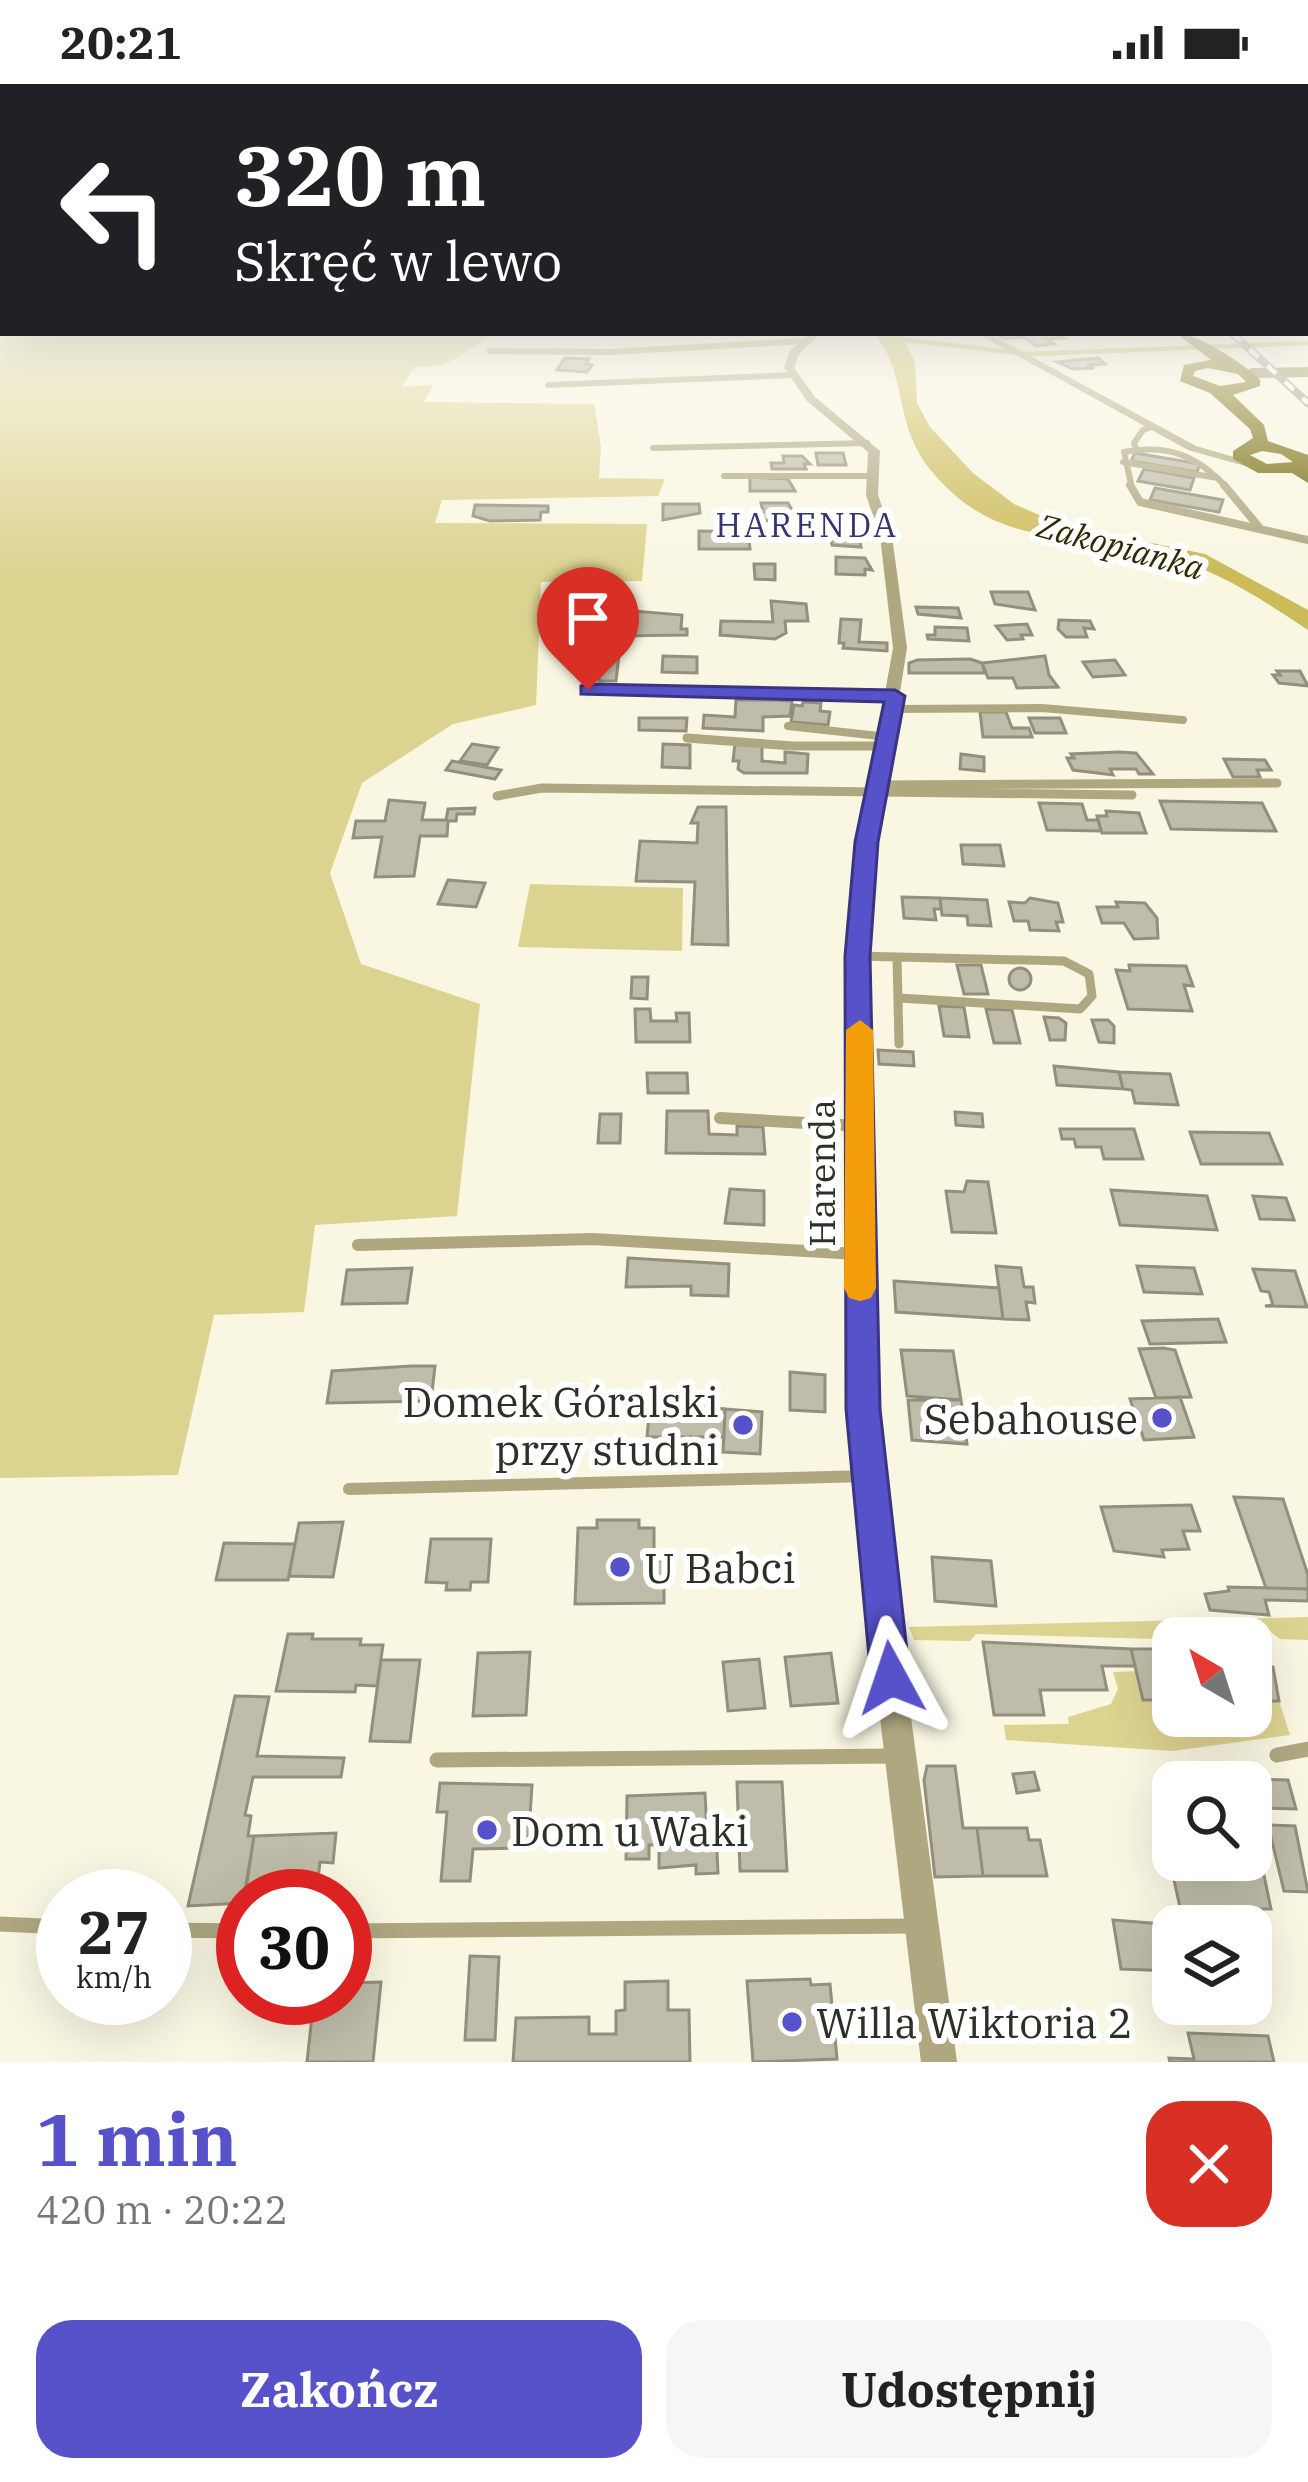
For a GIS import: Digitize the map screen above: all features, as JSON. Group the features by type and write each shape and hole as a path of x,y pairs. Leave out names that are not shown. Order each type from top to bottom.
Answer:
{"main road":[{"path":"1206,386 1258,428 1261,437 1248,452"},
{"path":"1215,390 1233,386"},
{"path":"1248,452 1271,470 1305,477 1303,459 1285,449 1251,386"},
{"path":"1248,452 1285,449"}],"street":[{"path":"802,386 867,443"},
{"path":"1078,386 1197,451 1248,452"},
{"name":"Harenda","path":"867,443 874,451 872,498 888,548 900,648 876,790 857,956 868,1475 939,2062"}],"lane":[{"path":"1136,448 1142,430 1152,427"},
{"path":"653,448 867,443"},
{"path":"1259,527 1204,461 1176,451 1136,448 1124,452 1133,496 1140,502 1308,540"},
{"path":"1123,460 1218,478"},
{"path":"724,476 874,476"},
{"path":"588,690 1042,708 1184,720"},
{"path":"788,726 886,741"},
{"path":"687,738 793,746 886,741"},
{"path":"876,790 1277,783"},
{"path":"497,796 542,788 1132,795"},
{"path":"857,956 1064,961 1089,974 1092,996 1080,1009 899,998"},
{"path":"897,957 899,1044"},
{"path":"720,1118 859,1126"},
{"path":"358,1245 592,1240 860,1254"},
{"path":"349,1489 868,1475"},
{"path":"1277,1754 1308,1749"},
{"path":"437,1760 901,1756"},
{"path":"0,1924 36,1926"},
{"path":"372,1931 921,1926"}],"shaded area":[{"path":"0,386 432,386 424,402 594,404 601,446 599,478 665,479 658,496 442,500 435,523 647,524 642,581 541,582 536,705 453,724 362,783 330,873 361,964 480,1004 457,1216 315,1225 304,1312 214,1315 178,1475 0,1478"},
{"path":"898,386 916,386 917,403 930,427 973,473 1014,504 1060,524 1205,554 1308,610 1308,630 1238,586 1181,560 1040,534 985,516 934,474 906,419"},
{"path":"530,884 683,888 682,951 518,947"},
{"path":"1308,1617 1308,1640 1280,1639 1272,1633 1272,1618"},
{"path":"1152,1621 1152,1639 976,1634 970,1641 914,1640 909,1627"},
{"path":"1136,1671 1143,1700 1152,1700 1152,1737 1272,1737 1272,1701 1279,1701 1290,1735 1172,1751 1006,1740 1004,1725 1069,1724 1068,1717 1111,1704 1118,1689 1113,1672"}],"building":[{"path":"816,453 843,453 846,465 818,465"},
{"path":"1135,453 1200,464 1197,472 1131,461"},
{"path":"783,456 802,456 810,464 804,464 806,469 772,469 771,463 784,463"},
{"path":"1144,469 1194,478 1190,490 1138,481"},
{"path":"750,477 788,479 795,491 750,491"},
{"path":"1155,488 1223,500 1219,512 1150,500"},
{"path":"761,503 788,503 798,520 754,521 753,512 763,512"},
{"path":"663,504 699,504 700,513 663,520"},
{"path":"475,505 548,506 548,512 541,512 540,520 490,521 473,516"},
{"path":"829,530 859,536 861,547 832,545"},
{"path":"699,531 748,532 750,549 699,549"},
{"path":"836,557 865,558 872,570 865,569 865,575 836,574"},
{"path":"754,564 775,564 775,580 755,579"},
{"path":"991,592 1028,592 1035,610 995,604"},
{"path":"771,601 806,604 808,621 785,621 786,633 775,639 720,635 721,621 773,622"},
{"path":"916,607 958,608 961,618 918,614"},
{"path":"622,610 682,615 681,629 687,629 687,635 618,636"},
{"path":"841,619 861,620 859,642 887,643 887,651 843,648 844,643 839,643"},
{"path":"1059,620 1090,621 1094,629 1084,628 1087,637 1066,637 1058,629"},
{"path":"1027,624 1032,635 1021,635 1023,639 1007,640 996,626"},
{"path":"935,627 967,628 969,641 928,639 927,635 935,635"},
{"path":"602,655 619,655 616,681 599,681"},
{"path":"663,656 697,657 697,673 662,672"},
{"path":"1045,656 1049,675 1058,687 1017,688 1013,678 988,678 982,663"},
{"path":"917,660 982,663 985,673 909,673 909,663"},
{"path":"1115,660 1125,675 1093,677 1083,662"},
{"path":"1277,671 1300,671 1308,686 1279,683 1273,675 1280,675"},
{"path":"736,700 792,701 790,716 763,717 763,731 703,728 704,715 735,717"},
{"path":"821,703 820,711 830,712 828,725 791,722 794,705"},
{"path":"980,712 1006,712 1012,728 1029,728 1032,737 983,737"},
{"path":"639,718 687,718 686,731 639,730"},
{"path":"1029,718 1060,718 1066,733 1035,733"},
{"path":"472,744 498,748 487,765 460,761"},
{"path":"663,744 690,745 690,768 662,767"},
{"path":"735,744 762,746 762,761 785,763 785,752 808,754 807,773 744,773 738,769 739,761 733,761"},
{"path":"1136,753 1153,774 1139,774 1136,769 1110,769 1113,775 1073,770 1067,758 1074,758 1071,754"},
{"path":"961,754 984,757 984,771 960,769"},
{"path":"1224,759 1265,760 1271,770 1257,770 1260,777 1233,777"},
{"path":"452,761 501,770 495,779 446,770"},
{"path":"389,800 425,803 422,820 446,820 448,809 475,808 474,814 457,814 456,821 448,821 447,836 420,836 414,876 375,877 382,837 353,838 356,821 385,821"},
{"path":"1160,801 1262,803 1276,831 1171,829"},
{"path":"1039,803 1082,804 1087,820 1098,820 1101,831 1047,830"},
{"path":"698,807 726,807 728,945 692,944 695,882 636,881 640,841 697,843 698,823 691,823"},
{"path":"1106,811 1139,813 1146,833 1102,833 1097,816 1107,816"},
{"path":"961,845 1000,845 1004,866 963,864"},
{"path":"448,880 485,883 476,907 438,904"},
{"path":"902,897 940,898 941,909 934,909 936,920 904,918"},
{"path":"940,898 987,900 991,926 968,925 967,916 942,915"},
{"path":"1030,898 1058,903 1063,922 1056,922 1059,931 1030,930 1028,921 1014,921 1009,902 1025,903"},
{"path":"1116,902 1145,903 1157,918 1158,938 1134,939 1124,923 1102,923 1097,907 1118,907"},
{"path":"957,965 981,965 988,994 964,994"},
{"path":"1129,965 1186,966 1193,986 1184,985 1192,1011 1128,1009 1116,970 1130,971"},
{"path":"1020,968 1031,979 1020,990 1009,979"},
{"path":"632,977 648,977 647,999 631,998"},
{"path":"939,1006 964,1007 969,1037 944,1036"},
{"path":"635,1009 650,1009 651,1021 677,1021 676,1013 689,1013 690,1042 636,1042"},
{"path":"986,1009 1012,1010 1020,1043 994,1043"},
{"path":"1044,1017 1066,1023 1065,1040 1050,1040"},
{"path":"1092,1020 1108,1020 1114,1026 1114,1043 1099,1042"},
{"path":"878,1050 913,1052 914,1066 879,1064"},
{"path":"1054,1066 1119,1072 1123,1089 1057,1085"},
{"path":"1119,1072 1170,1074 1178,1105 1135,1103 1132,1090 1123,1089"},
{"path":"647,1073 687,1073 688,1093 648,1093"},
{"path":"667,1111 708,1111 709,1134 737,1135 737,1126 763,1127 765,1154 666,1153"},
{"path":"955,1112 982,1114 983,1127 956,1125"},
{"path":"600,1114 621,1114 620,1143 598,1143"},
{"path":"1060,1129 1134,1129 1143,1159 1104,1159 1101,1147 1076,1147 1074,1139 1062,1139"},
{"path":"1190,1132 1269,1133 1282,1164 1201,1164"},
{"path":"967,1181 988,1182 996,1233 952,1232 946,1191 964,1192"},
{"path":"730,1189 764,1191 764,1225 725,1223"},
{"path":"1111,1190 1207,1196 1217,1230 1120,1225"},
{"path":"1253,1196 1286,1198 1294,1220 1260,1219"},
{"path":"628,1258 729,1264 728,1296 691,1295 691,1286 626,1287"},
{"path":"996,1266 1021,1268 1024,1287 1033,1287 1035,1303 1026,1302 1029,1320 1003,1319"},
{"path":"1137,1266 1194,1268 1202,1294 1144,1292"},
{"path":"412,1268 407,1303 342,1304 347,1270"},
{"path":"1253,1269 1295,1271 1307,1307 1265,1306 1273,1305 1269,1292 1261,1291"},
{"path":"894,1281 999,1288 1003,1319 896,1312"},
{"path":"1218,1319 1226,1342 1150,1344 1142,1321"},
{"path":"1139,1349 1175,1350 1191,1397 1156,1398"},
{"path":"901,1350 953,1351 961,1400 907,1396"},
{"path":"435,1366 431,1401 327,1403 332,1371"},
{"path":"790,1372 825,1375 825,1412 790,1410"},
{"name":"Sebahouse","path":"1180,1397 1194,1437 1144,1440 1130,1399"},
{"path":"908,1400 961,1400 967,1444 912,1440"},
{"path":"650,1403 725,1409 724,1437 647,1437"},
{"name":"Domek Góralski przy studni","path":"725,1409 762,1412 760,1454 723,1452"},
{"path":"1234,1497 1283,1499 1308,1575 1308,1589 1266,1588"},
{"path":"1191,1505 1200,1531 1183,1531 1189,1549 1162,1550 1164,1557 1114,1551 1101,1507"},
{"name":"U Babci","path":"597,1520 639,1520 639,1528 654,1528 654,1560 664,1560 664,1574 655,1582 664,1589 664,1603 575,1604 578,1528 597,1528"},
{"path":"343,1522 333,1577 289,1576 299,1523"},
{"path":"431,1539 491,1539 488,1582 471,1582 470,1590 446,1590 447,1583 426,1582"},
{"path":"224,1543 295,1544 288,1580 216,1580"},
{"path":"932,1557 991,1561 996,1606 935,1601"},
{"path":"1228,1587 1308,1589 1308,1601 1265,1600 1269,1615 1210,1610 1205,1594 1229,1591"},
{"path":"288,1634 383,1645 377,1686 356,1685 355,1692 276,1691"},
{"path":"983,1642 1131,1649 1135,1666 1102,1666 1107,1690 1040,1690 1044,1715 994,1715"},
{"path":"1131,1649 1152,1649 1152,1700 1143,1700"},
{"path":"530,1652 526,1715 473,1716 478,1653"},
{"path":"831,1653 838,1703 791,1706 785,1657"},
{"path":"759,1659 765,1708 728,1711 723,1662"},
{"path":"381,1660 420,1660 410,1742 370,1741"},
{"path":"1272,1667 1273,1667 1279,1701 1272,1701"},
{"path":"235,1696 269,1697 257,1756 344,1758 341,1777 253,1777 245,1815 251,1816 248,1836 254,1836 249,1869 216,1869 216,1904 192,1906"},
{"path":"927,1766 955,1766 963,1828 977,1828 983,1876 935,1877 924,1780"},
{"path":"1034,1772 1039,1790 1017,1793 1013,1774"},
{"path":"1272,1780 1288,1780 1296,1809 1272,1808"},
{"path":"737,1782 782,1782 787,1871 740,1871"},
{"name":"Dom u Waki","path":"440,1783 532,1785 528,1848 473,1849 470,1881 441,1881 447,1812 437,1812"},
{"path":"705,1793 707,1832 716,1832 718,1873 696,1874 696,1865 659,1868 659,1845 649,1845 649,1859 626,1859 627,1796"},
{"path":"1272,1825 1295,1826 1308,1892 1284,1891"},
{"path":"977,1828 1027,1828 1029,1840 1040,1840 1047,1876 983,1876"},
{"path":"336,1833 333,1863 320,1862 319,1869 249,1869 254,1836"},
{"path":"1174,1881 1265,1881 1270,1905 1180,1905"},
{"path":"1113,1920 1152,1923 1152,1970 1121,1969"},
{"path":"470,1956 499,1957 495,2040 465,2040"},
{"name":"Willa Wiktoria 2","path":"810,1979 811,1985 830,1984 837,2059 753,2062 747,1981"},
{"path":"668,1981 668,2010 689,2010 690,2062 513,2062 516,2018 589,2017 589,2034 616,2034 616,2011 625,2010 625,1982"},
{"path":"372,1982 381,1982 373,2062 307,2062 311,2025 372,2025"},
{"path":"1188,2033 1268,2036 1274,2062 1170,2062 1169,2058 1194,2059"}],"railway":[{"path":"1290,386 1308,403"}],"slow traffic":[{"path":"860,1030 860,1288"}],"place":[{"name":"Sebahouse","path":"1162,1418"},
{"name":"Domek Góralski przy studni","path":"743,1425"},
{"name":"U Babci","path":"620,1567"},
{"name":"Dom u Waki","path":"487,1830"},
{"name":"Willa Wiktoria 2","path":"792,2022"}],"district":[{"name":"HARENDA","path":"807,524"}],"route":[{"path":"588,690 895,696 867,842 857,956 863,1409 891,1678"}],"water label":[{"name":"Zakopianka","path":"1121,546"}]}
